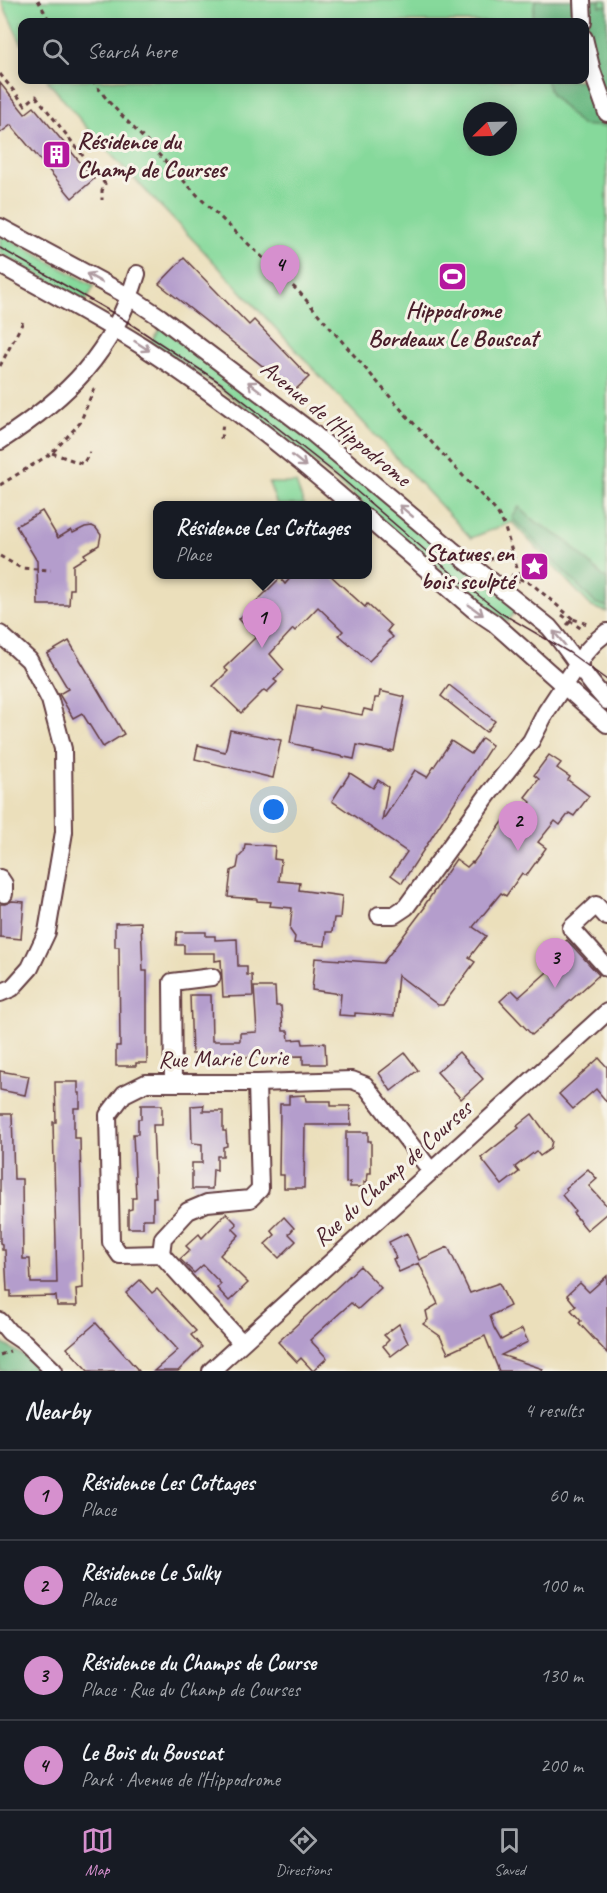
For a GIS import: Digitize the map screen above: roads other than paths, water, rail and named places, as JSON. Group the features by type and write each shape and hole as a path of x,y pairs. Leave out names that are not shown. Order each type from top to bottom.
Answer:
{"street":[{"path":"582,0 583,18"},
{"path":"589,57 607,113"},
{"name":"Avenue de l'Hippodrome","path":"0,227 130,297 160,316 278,405 549,627 578,664 588,681 607,701"},
{"path":"0,265 114,330 212,394 289,453 346,501"},
{"path":"0,441 27,424 65,394 96,359 114,330 130,297 137,274"},
{"path":"372,522 473,609 494,623 607,724"},
{"path":"0,634 29,660 50,699 63,748 64,832 47,932 30,969 12,988 0,993"},
{"path":"379,915 394,915 406,907 487,796 531,741 546,712 578,664 601,636"},
{"path":"607,917 596,905 571,928 607,968"},
{"path":"173,1083 172,982 212,977"},
{"name":"Rue du Champ de Courses","path":"211,1371 607,1012"},
{"name":"Rue Marie Curie","path":"161,1254 120,1255 111,1242 108,1115 124,1094 146,1083 352,1080 365,1085 431,1171"},
{"path":"242,1342 161,1254 163,1238 188,1211 207,1203 250,1199 260,1189 257,1083"},
{"path":"0,1321 9,1332 24,1342 54,1371"}],"tram line":[{"path":"0,248 120,317 222,384 368,501"},
{"path":"372,505 501,613 570,653 607,680"}],"place":[{"name":"Résidence du Champ de Courses","path":"56,155"},
{"name":"Hippodrome Bordeaux Le Bouscat","path":"453,277"},
{"name":"Le Bois du Bouscat","path":"280,295"},
{"name":"Statues en bois sculpté","path":"535,567"},
{"name":"Résidence Les Cottages","path":"262,648"},
{"name":"Résidence Le Sulky","path":"518,851"},
{"name":"Résidence du Champs de Course","path":"555,988"}]}
